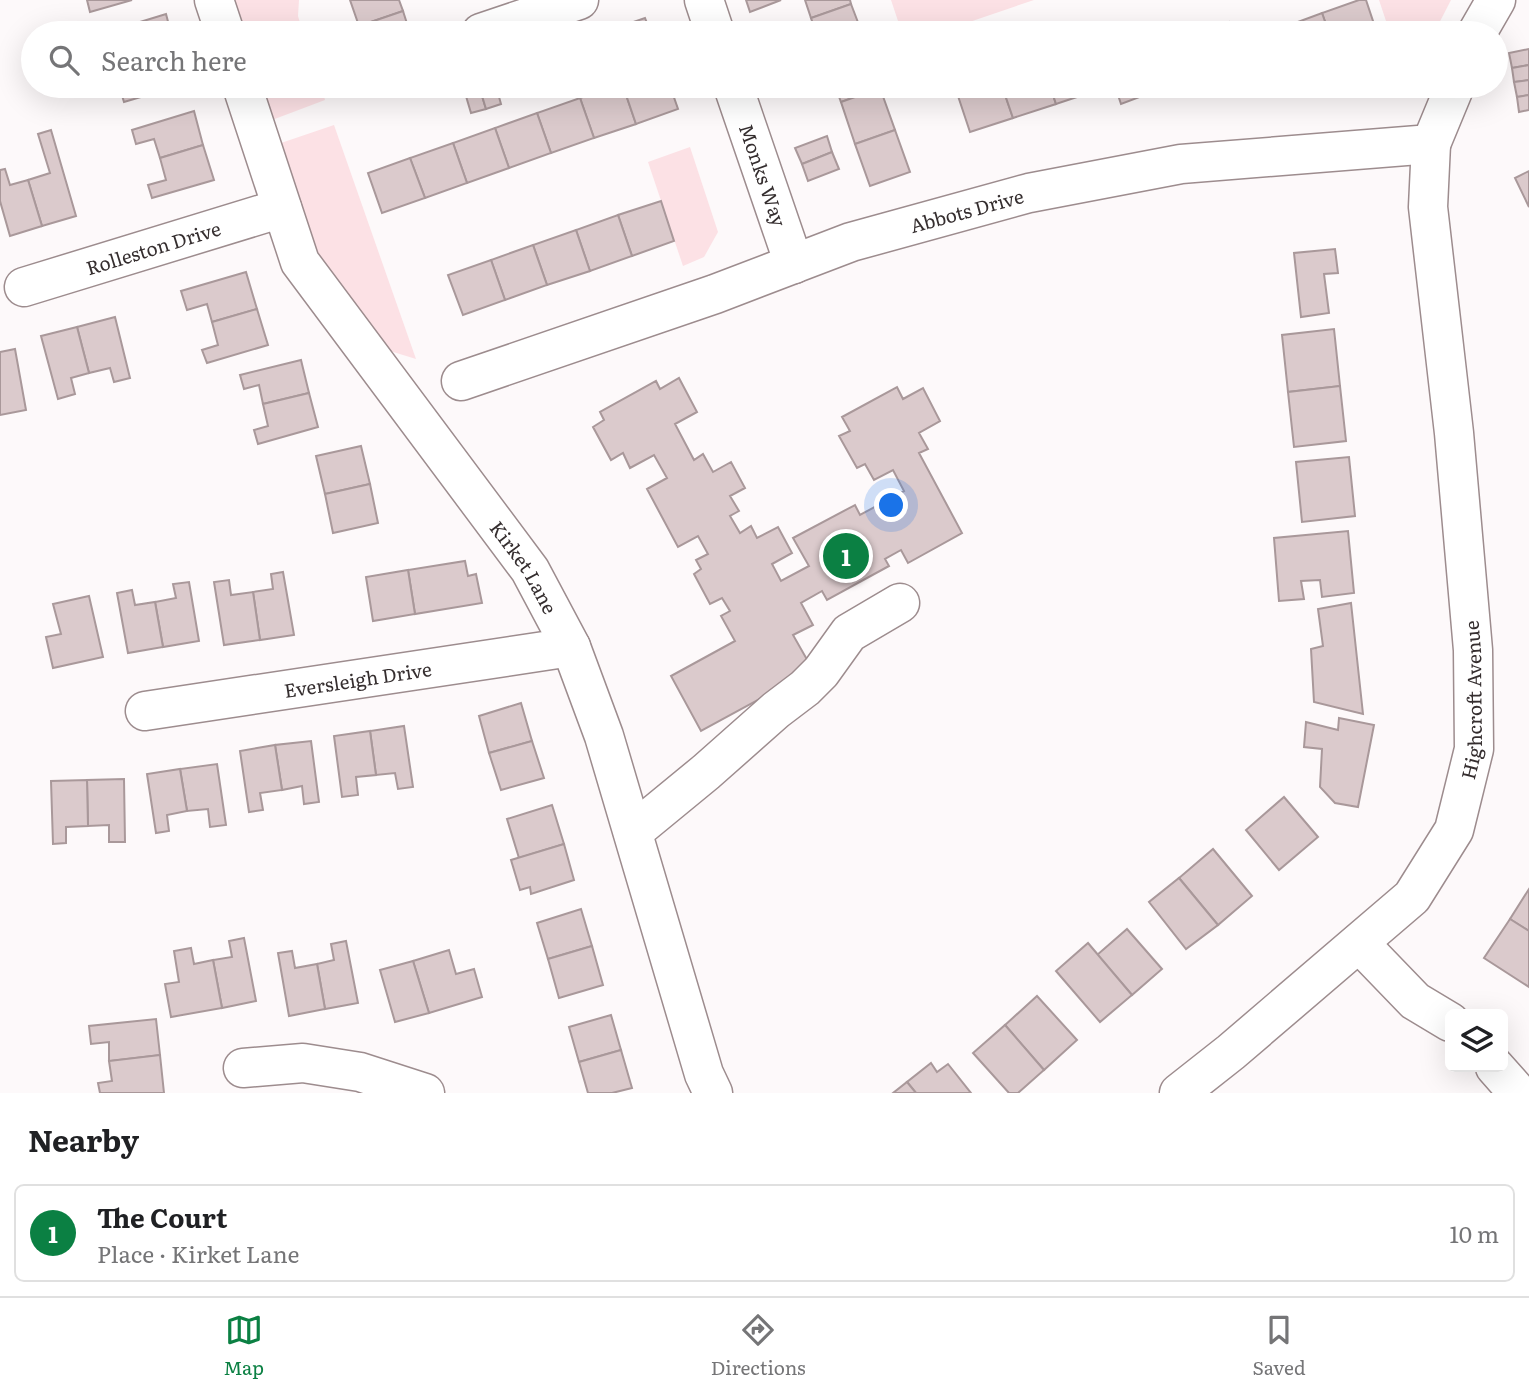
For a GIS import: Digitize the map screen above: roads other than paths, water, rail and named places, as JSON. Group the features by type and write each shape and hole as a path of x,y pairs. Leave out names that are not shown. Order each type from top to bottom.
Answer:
{"street":[{"path":"214,0 221,21"},
{"path":"498,21 514,10 579,0"},
{"path":"704,0 711,21"},
{"path":"1484,21 1496,0"},
{"name":"Kirket Lane","path":"246,98 300,262 530,570 571,647 604,736 704,1074 713,1093"},
{"name":"Monks Way","path":"737,98 794,264"},
{"path":"1431,144 1450,98"},
{"name":"Abbots Drive","path":"461,381 715,294 851,242 1029,193 1181,164 1431,144"},
{"name":"Highcroft Avenue","path":"1179,1093 1412,897 1454,831 1474,749 1472,650 1454,433 1428,207 1431,144"},
{"name":"Rolleston Drive","path":"24,287 282,208"},
{"path":"633,832 805,688 821,672 849,633 900,603"},
{"name":"Eversleigh Drive","path":"145,711 571,647"},
{"path":"1359,943 1415,1001 1445,1019"},
{"path":"243,1068 303,1063 360,1072 425,1093"},
{"path":"1499,1072 1518,1093"}],"place":[{"name":"The Court","path":"846,556"}]}
